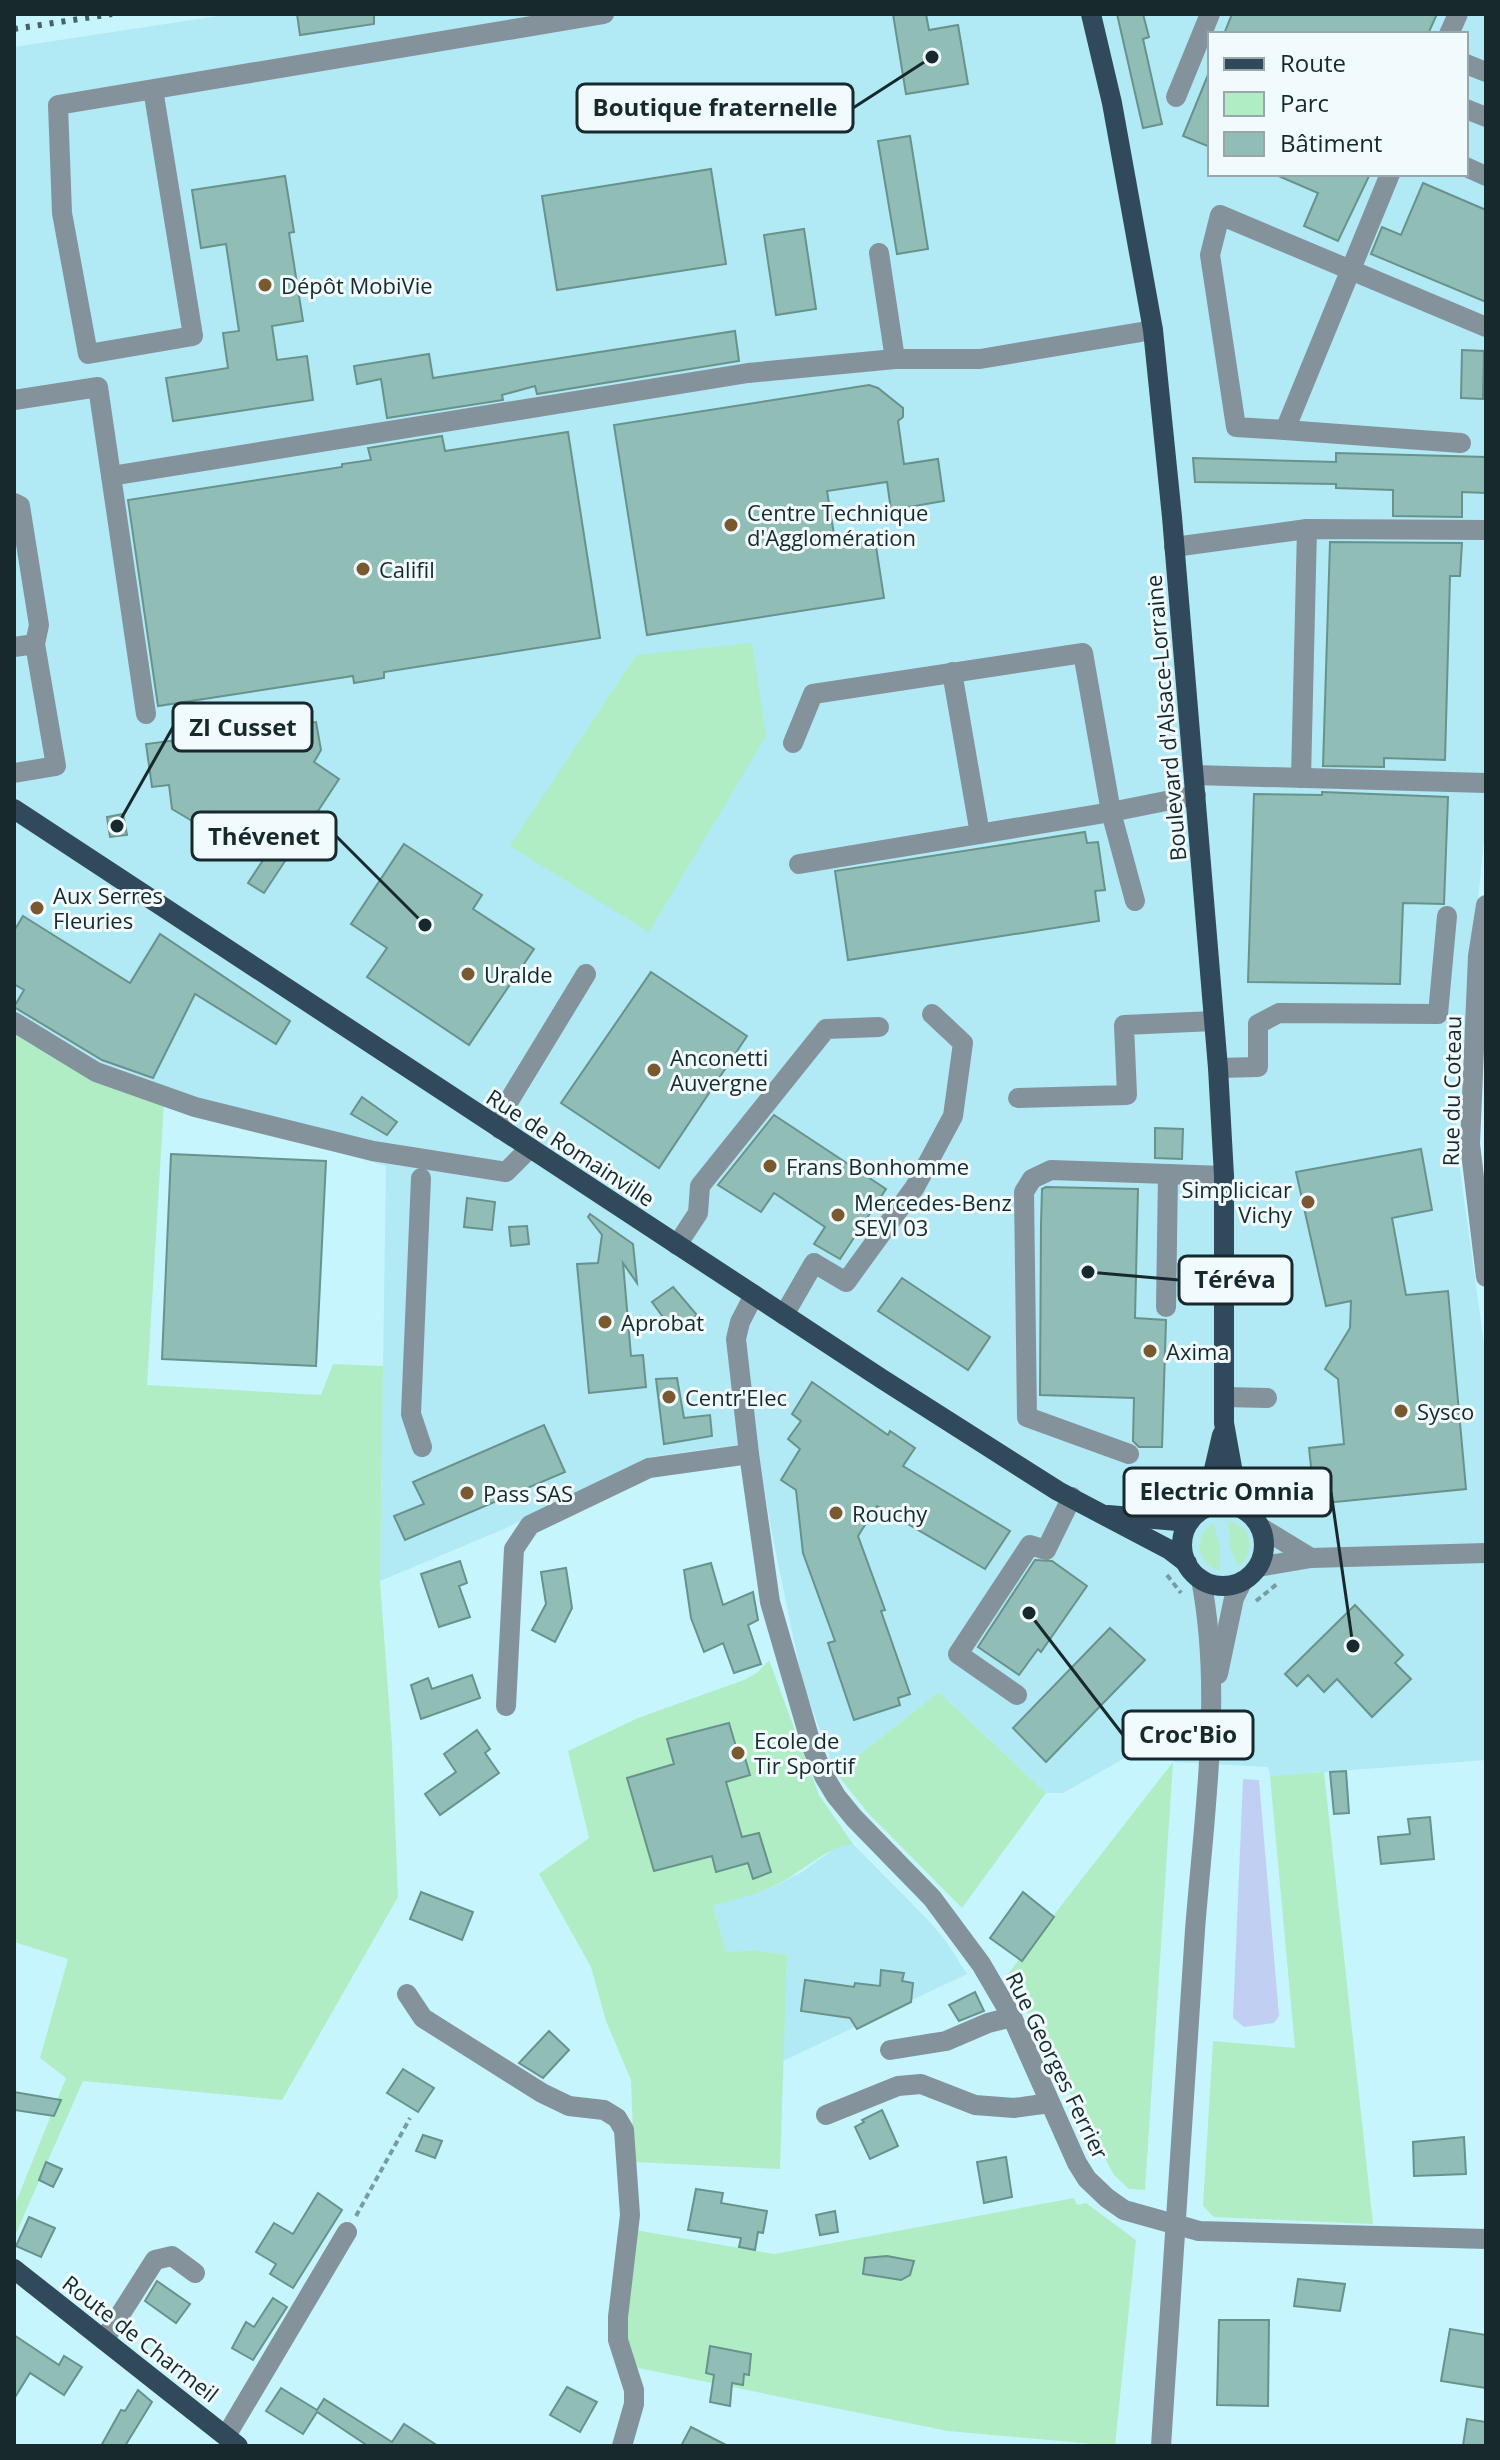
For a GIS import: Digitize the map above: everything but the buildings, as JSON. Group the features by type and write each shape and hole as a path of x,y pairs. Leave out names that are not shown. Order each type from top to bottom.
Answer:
{"main road":[{"name":"Boulevard d'Alsace-Lorraine","path":"1091,14 1112,103 1153,330 1218,1068 1224,1176 1225,1397 1224,1423 1205,1508"},
{"name":"Rue de Romainville","path":"14,809 907,1395 1072,1497 1170,1550 1187,1563"},
{"name":"Boulevard d'Alsace-Lorraine","path":"1224,1423 1233,1473 1246,1511"},
{"path":"1226,1504 1246,1511 1260,1527 1264,1547 1258,1567 1242,1582 1221,1586 1201,1579 1187,1563 1182,1542 1189,1522 1205,1508 1226,1504"},
{"name":"Rue de Romainville","path":"1108,1515 1189,1522"},
{"name":"Route de Charmeil","path":"14,2269 232,2441"}],"street":[{"path":"153,89 193,336 88,354 62,213 58,105 153,89 604,14"},
{"path":"1176,97 1202,54 1210,14"},
{"path":"1285,430 1389,176"},
{"path":"1461,443 1236,427 1210,255 1220,215 1486,327"},
{"path":"879,253 895,359"},
{"path":"111,476 748,373 895,359 980,359 1153,330"},
{"path":"14,400 98,387 146,714"},
{"path":"14,503 20,506 39,625 24,645 56,766 14,773"},
{"path":"1301,778 1307,529"},
{"path":"1174,547 1307,529 1486,530"},
{"path":"793,743 813,694 1083,653 1111,812 1135,901"},
{"path":"952,672 980,834"},
{"path":"799,864 1111,812 1195,785 1301,778 1486,783"},
{"name":"Rue du Coteau","path":"1486,905 1478,956 1470,1144 1486,1277"},
{"path":"1218,1068 1258,1067 1258,1024 1279,1013 1438,1014 1447,916"},
{"path":"500,1129 507,1104 586,974"},
{"path":"784,1315 814,1263 846,1282 915,1187 953,1116 963,1043 932,1014"},
{"path":"1018,1098 1127,1095 1124,1025 1214,1021"},
{"path":"14,1022 96,1072 195,1107 344,1144 506,1172 530,1148"},
{"path":"677,1245 698,1213 700,1186 826,1029 879,1027"},
{"path":"1129,1454 1027,1417 1024,1192 1032,1179 1051,1170 1224,1176"},
{"path":"1166,1307 1168,1174"},
{"path":"421,1178 411,1414 422,1447"},
{"name":"Rue Georges Ferrier","path":"754,1295 740,1322 736,1339 749,1454 770,1602 812,1747 824,1776 854,1818 952,1922 1012,2017 1087,2179 1124,2210 1199,2231 1486,2239"},
{"path":"1225,1397 1267,1398"},
{"path":"506,1706 514,1549 530,1525 649,1468 749,1454"},
{"path":"1017,1695 958,1654 1030,1545 1046,1550 1072,1497"},
{"path":"1260,1527 1311,1558"},
{"path":"1258,1567 1311,1558 1486,1553"},
{"path":"1161,2446 1211,1715 1208,1615 1201,1579"},
{"path":"1211,1715 1229,1617 1242,1582"},
{"path":"407,1994 423,2018 542,2093 569,2106 604,2110 617,2118 624,2130 630,2215 618,2340 634,2390 634,2404 622,2446"},
{"path":"890,2050 946,2041 988,2023 1012,2017"},
{"path":"826,2115 898,2086 921,2084 975,2105 1014,2108 1050,2103"},
{"path":"232,2441 347,2232"},
{"path":"104,2340 155,2260 172,2256 195,2273"}],"path":[{"path":"1157,1518 1173,1498 1190,1491"},
{"path":"1166,1573 1185,1598"},
{"path":"1254,1602 1279,1583"},
{"path":"347,2232 410,2118"}],"shaded area":[{"path":"231,14 1486,14 1486,819 1455,1134 1486,1358 1486,1760 1270,1776 1268,1767 1173,1762 1175,1736 1139,1750 1063,1793 1046,1793 939,1692 836,1773 803,1684 771,1529 757,1442 650,1457 504,1529 380,1581 386,1166 134,1094 78,1072 14,1034 14,47"},
{"path":"1243,1779 1259,1780 1279,2016 1274,2023 1244,2027 1233,2018"},
{"path":"841,1844 853,1844 928,1920 967,1974 783,2061 787,1955 755,1950 726,1952 713,1906 773,1887 802,1872"}],"green space":[{"path":"752,643 766,736 649,932 510,846 636,655"},
{"path":"14,1034 78,1072 164,1103 147,1385 321,1395 333,1364 383,1366 380,1581 392,1744 398,1897 282,2100 83,2081 14,2238 14,2207 66,2078 40,2058 68,1959 14,1942"},
{"path":"1228,1521 1242,1527 1249,1540 1247,1554 1238,1567 1230,1545"},
{"path":"1213,1523 1220,1547 1220,1571 1206,1563 1200,1550 1202,1536"},
{"path":"769,1660 819,1795 853,1844 834,1849 774,1886 713,1906 726,1952 755,1950 787,1955 780,2169 634,2162 631,2080 606,2021 591,1967 539,1874 589,1838 568,1751 638,1718 744,1680 758,1672"},
{"path":"939,1692 1046,1793 962,1908 868,1813 836,1773"},
{"path":"1173,1762 1145,2190 1129,2189 1114,2175 1007,1975"},
{"path":"1324,1772 1373,2224 1214,2217 1203,2206 1213,2041 1295,2048 1270,1776"},
{"path":"1074,2198 1077,2205 1086,2203 1136,2240 1115,2446 948,2431 638,2368 625,2345 635,2230 774,2254"}],"railway":[{"path":"14,29 112,14"}],"place":[{"name":"Boutique fraternelle","path":"932,57"},
{"name":"Dépôt MobiVie","path":"265,285"},
{"name":"Centre Technique d'Agglomération","path":"731,525"},
{"name":"Califil","path":"363,569"},
{"name":"ZI Cusset","path":"117,826"},
{"name":"Aux Serres Fleuries","path":"37,908"},
{"name":"Thévenet","path":"425,925"},
{"name":"Uralde","path":"468,974"},
{"name":"Anconetti Auvergne","path":"654,1070"},
{"name":"Frans Bonhomme","path":"770,1166"},
{"name":"Simplicicar Vichy","path":"1308,1202"},
{"name":"Mercedes-Benz SEVI 03","path":"838,1215"},
{"name":"Téréva","path":"1088,1272"},
{"name":"Aprobat","path":"605,1322"},
{"name":"Axima","path":"1150,1351"},
{"name":"Centr'Elec","path":"669,1397"},
{"name":"Sysco","path":"1401,1411"},
{"name":"Pass SAS","path":"467,1493"},
{"name":"Rouchy","path":"836,1513"},
{"name":"Croc'Bio","path":"1029,1613"},
{"name":"Electric Omnia","path":"1353,1646"},
{"name":"Ecole de Tir Sportif","path":"738,1753"}]}
